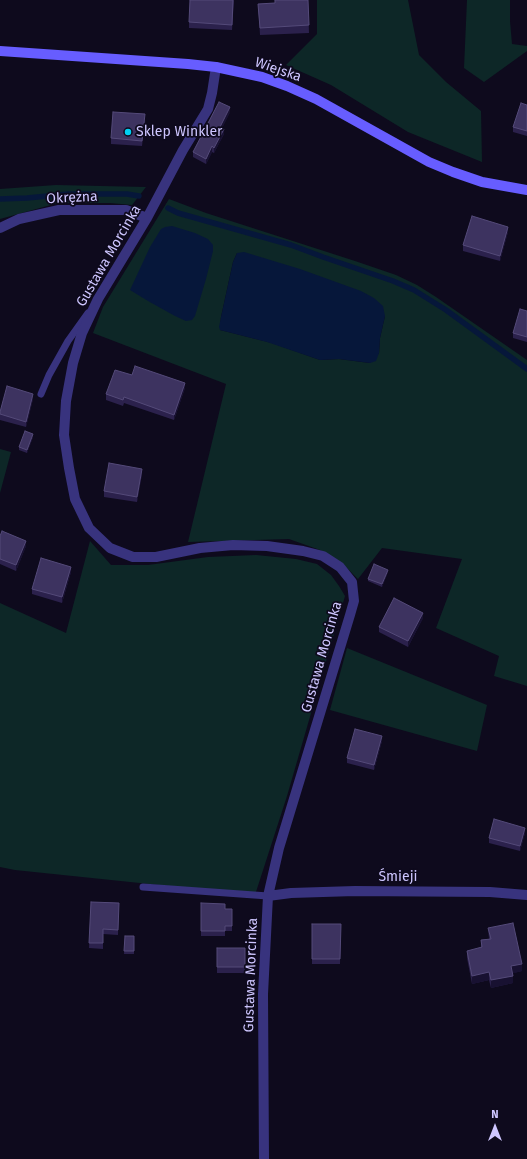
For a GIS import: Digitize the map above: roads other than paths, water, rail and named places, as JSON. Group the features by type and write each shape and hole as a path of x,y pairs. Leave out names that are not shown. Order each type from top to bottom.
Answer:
{"street":[{"name":"Wiejska","path":"0,52 216,67 262,77 302,92 429,162 482,182 527,190"},
{"name":"Gustawa Morcinka","path":"216,67 208,109 183,150 147,218 98,299 82,333 73,363 66,401 64,435 75,499 89,528 110,548 133,557 156,557 200,548 233,545 267,546 303,551 323,556 340,567 352,582 354,601 279,848 268,896 263,994 264,1159"},
{"name":"Okrężna","path":"0,228 19,219 59,210 126,210 147,218"},
{"name":"Śmieji","path":"268,896 291,893 355,891 490,892 527,895"}],"lane":[{"path":"41,394 49,375 68,341 87,314 93,309"},
{"path":"143,887 268,896"}],"water":[{"path":"172,226 195,233 208,239 213,245 213,251 206,279 195,316 192,320 186,321 175,316 130,290 150,247 161,229"},
{"path":"244,252 300,269 361,291 374,298 383,306 385,316 380,338 379,353 376,361 370,363 339,359 320,360 267,342 220,330 219,327 233,262 237,253"}],"waterway":[{"path":"0,199 69,194 127,194 139,196"},
{"path":"168,208 178,213 291,245 393,281 414,290 446,310 527,369"}],"place":[{"name":"Sklep Winkler","path":"128,132"}]}
